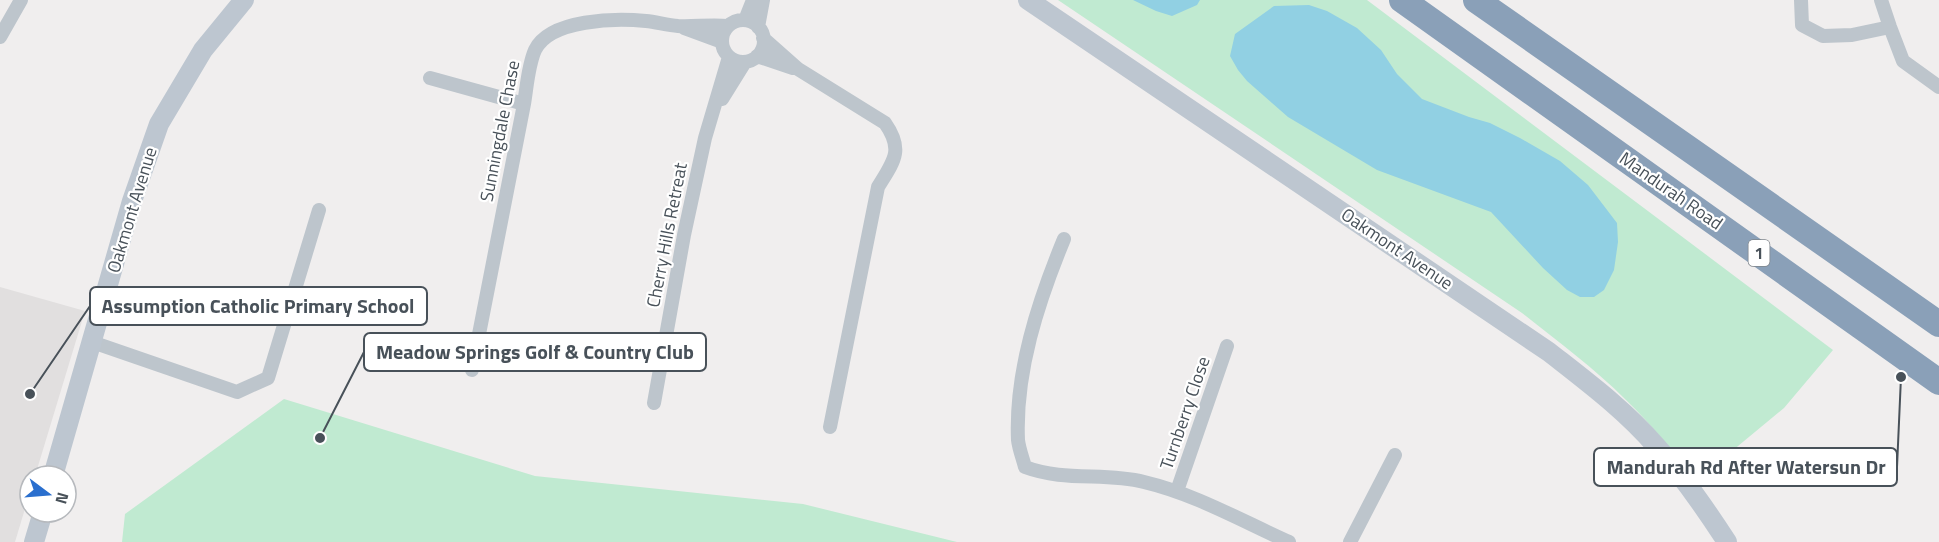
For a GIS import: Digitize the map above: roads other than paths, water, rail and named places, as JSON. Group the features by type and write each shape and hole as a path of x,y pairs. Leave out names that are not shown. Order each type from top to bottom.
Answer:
{"highway":[{"name":"Mandurah Road","path":"1402,0 1939,382"},
{"path":"1476,0 1939,324"}],"street":[{"path":"0,37 21,0"},
{"name":"Oakmont Avenue","path":"56,464 132,201 159,124 203,50 244,0"},
{"path":"751,59 763,48 755,28 753,0"},
{"path":"755,28 763,0"},
{"name":"Oakmont Avenue","path":"1028,0 1550,352 1604,396 1655,444 1703,505 1727,542"},
{"path":"1490,0 1581,73"},
{"path":"1801,0 1802,25 1823,36 1852,35 1890,27"},
{"path":"1881,0 1903,60 1939,87"},
{"name":"Sunningdale Chase","path":"472,370 525,104 528,74 536,49 546,37 567,26 616,21 645,21 679,26 722,42"},
{"path":"798,69 751,59 736,61 729,57 722,42 723,34 728,26 736,21 755,28 798,69 885,123 895,137 897,149 878,187 830,427"},
{"name":"Sunningdale Chase","path":"679,26 710,24 728,26"},
{"name":"Cherry Hills Retreat","path":"654,403 684,235 705,138 729,57"},
{"name":"Cherry Hills Retreat","path":"714,111 751,59"},
{"path":"430,78 525,104"},
{"path":"92,342 237,392 268,378 320,210"},
{"path":"1064,239 1048,277 1021,385 1018,443 1025,467 1044,474 1142,481 1177,491 1289,542"},
{"name":"Turnberry Close","path":"1177,491 1227,346"},
{"path":"1350,542 1395,455"},
{"path":"34,542 39,524"}],"water":[{"path":"1133,0 1200,0 1197,5 1172,16"},
{"path":"1309,5 1327,11 1357,28 1381,50 1397,74 1422,99 1490,123 1520,138 1560,161 1588,185 1617,223 1618,242 1614,270 1604,290 1594,297 1580,297 1567,290 1543,268 1491,212 1377,170 1288,117 1247,81 1230,56 1235,34 1274,6"}],"place":[{"name":"Mandurah Rd After Watersun Dr","path":"1901,377"},
{"name":"Assumption Catholic Primary School","path":"30,394"},
{"name":"Meadow Springs Golf & Country Club","path":"320,438"}]}
